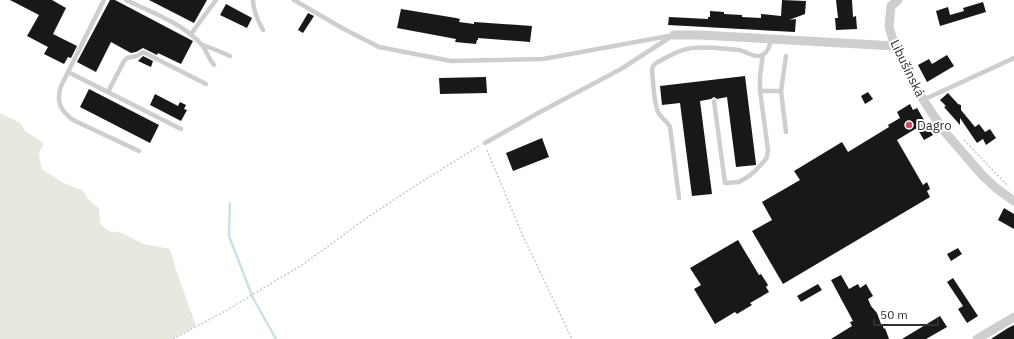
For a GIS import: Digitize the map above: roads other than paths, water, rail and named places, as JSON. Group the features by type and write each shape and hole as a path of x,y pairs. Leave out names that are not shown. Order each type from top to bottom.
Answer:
{"street":[{"name":"Libušínská","path":"898,0 891,6 889,27 895,46 916,89 944,131 983,176 996,188 1012,195"},
{"path":"674,35 701,35 895,46"},
{"path":"977,339 1014,319"}],"lane":[{"path":"104,0 61,86 58,95 59,101 61,108 66,115 73,120 139,151"},
{"path":"126,0 166,18 191,34 203,45 230,56"},
{"path":"191,34 216,0"},
{"path":"253,0 256,18 263,30"},
{"path":"294,0 379,48 451,61 543,59 674,35"},
{"path":"484,143 621,70 674,35"},
{"path":"679,198 670,127 659,114 656,107 652,70 653,66 656,63 681,51 695,48 716,48 742,51 758,56 765,53 769,47 771,39"},
{"path":"203,45 214,65"},
{"path":"108,92 124,61 127,58 137,56 142,52 206,84"},
{"path":"714,101 725,184 739,182 752,174 767,156 768,150 760,91 760,76 763,54"},
{"path":"786,56 781,91 786,132"},
{"path":"923,100 1014,58"},
{"path":"68,72 181,129"},
{"path":"760,91 781,91"}],"waterway":[{"path":"230,203 229,236 253,298 276,339"}],"place":[{"name":"Dagro","path":"909,125"}]}
